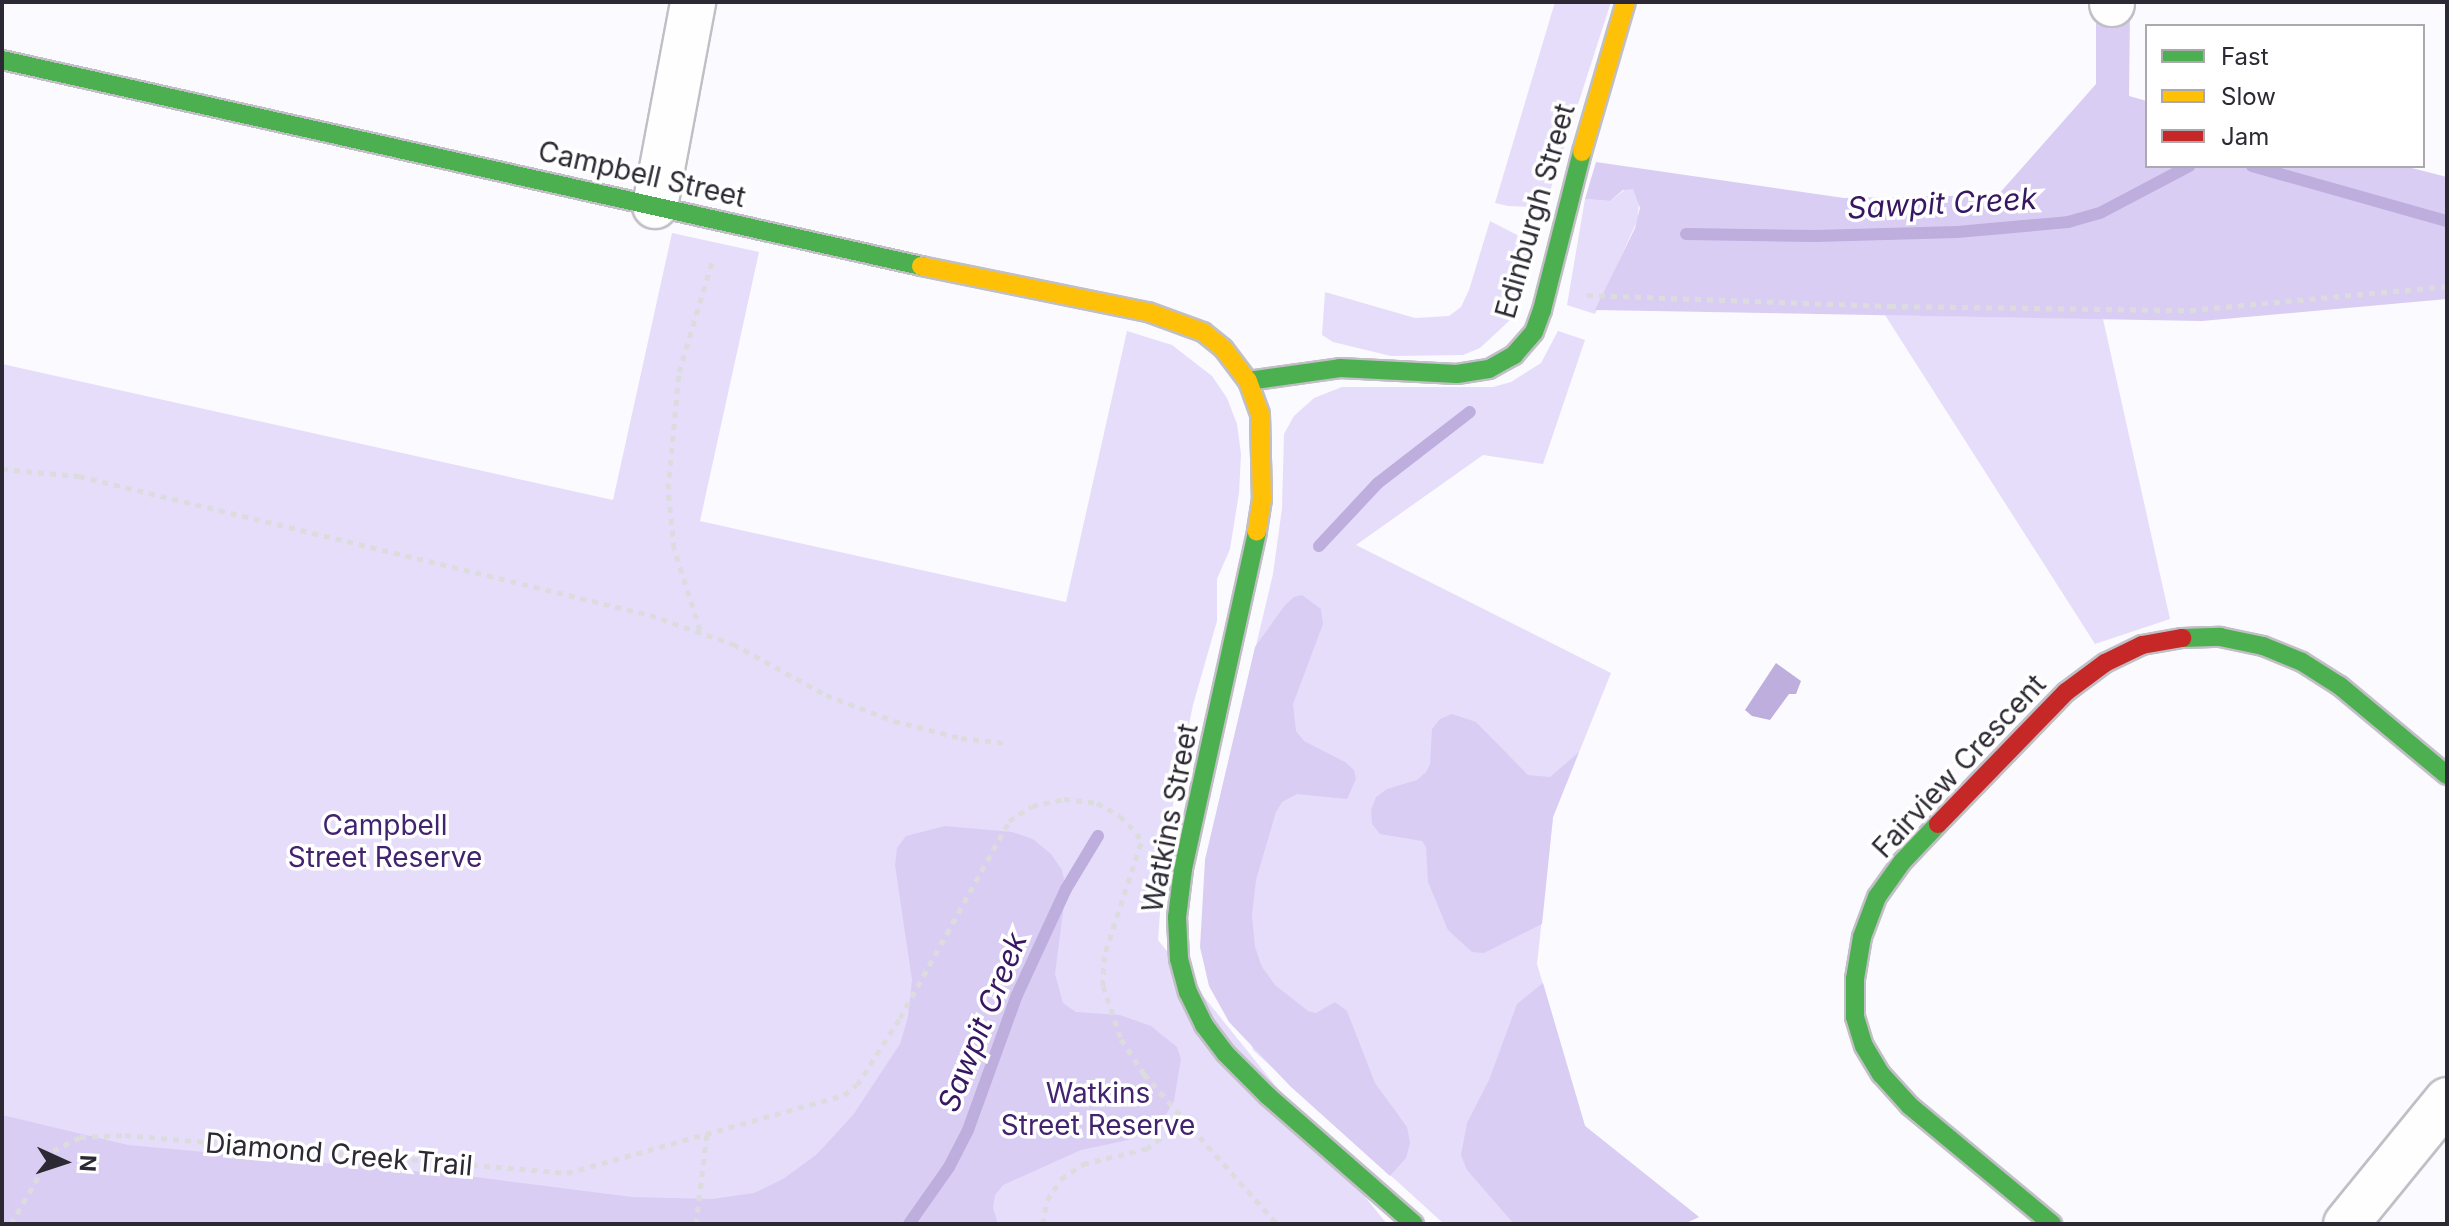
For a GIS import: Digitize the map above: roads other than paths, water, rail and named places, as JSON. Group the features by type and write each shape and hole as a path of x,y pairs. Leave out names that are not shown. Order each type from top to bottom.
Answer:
{"street":[{"path":"655,206 669,115 693,2"},
{"name":"Edinburgh Street","path":"1248,381 1320,369 1438,375 1489,369 1507,360 1525,344 1534,332 1546,296 1598,88 1626,2"},
{"name":"Campbell Street","path":"2,60 1148,312 1203,332 1223,348 1248,381"},
{"name":"Watkins Street","path":"1248,381 1260,414 1262,435 1258,534 1183,869 1177,917 1179,959 1193,1003 1204,1025 1225,1053 1268,1096 1414,1224"},
{"name":"Fairview Crescent","path":"2052,1224 1910,1106 1881,1074 1864,1046 1855,1017 1855,979 1862,937 1877,897 1902,862 2066,692 2105,663 2142,645 2181,638 2220,637 2263,646 2302,662 2340,686 2447,775"},
{"path":"2346,1224 2447,1100"}],"waterway":[{"name":"Sawpit Creek","path":"1686,234 1815,236 1957,232 2068,222 2100,213 2185,168"},
{"name":"Sawpit Creek","path":"2259,168 2447,221"},
{"name":"Sawpit Creek","path":"1319,546 1378,483 1470,412"},
{"name":"Sawpit Creek","path":"909,1224 949,1167 968,1130 1017,995 1066,889 1098,836"}],"park label":[{"name":"Campbell Street Reserve","path":"385,841"},
{"name":"Watkins Street Reserve","path":"1098,1109"}]}
